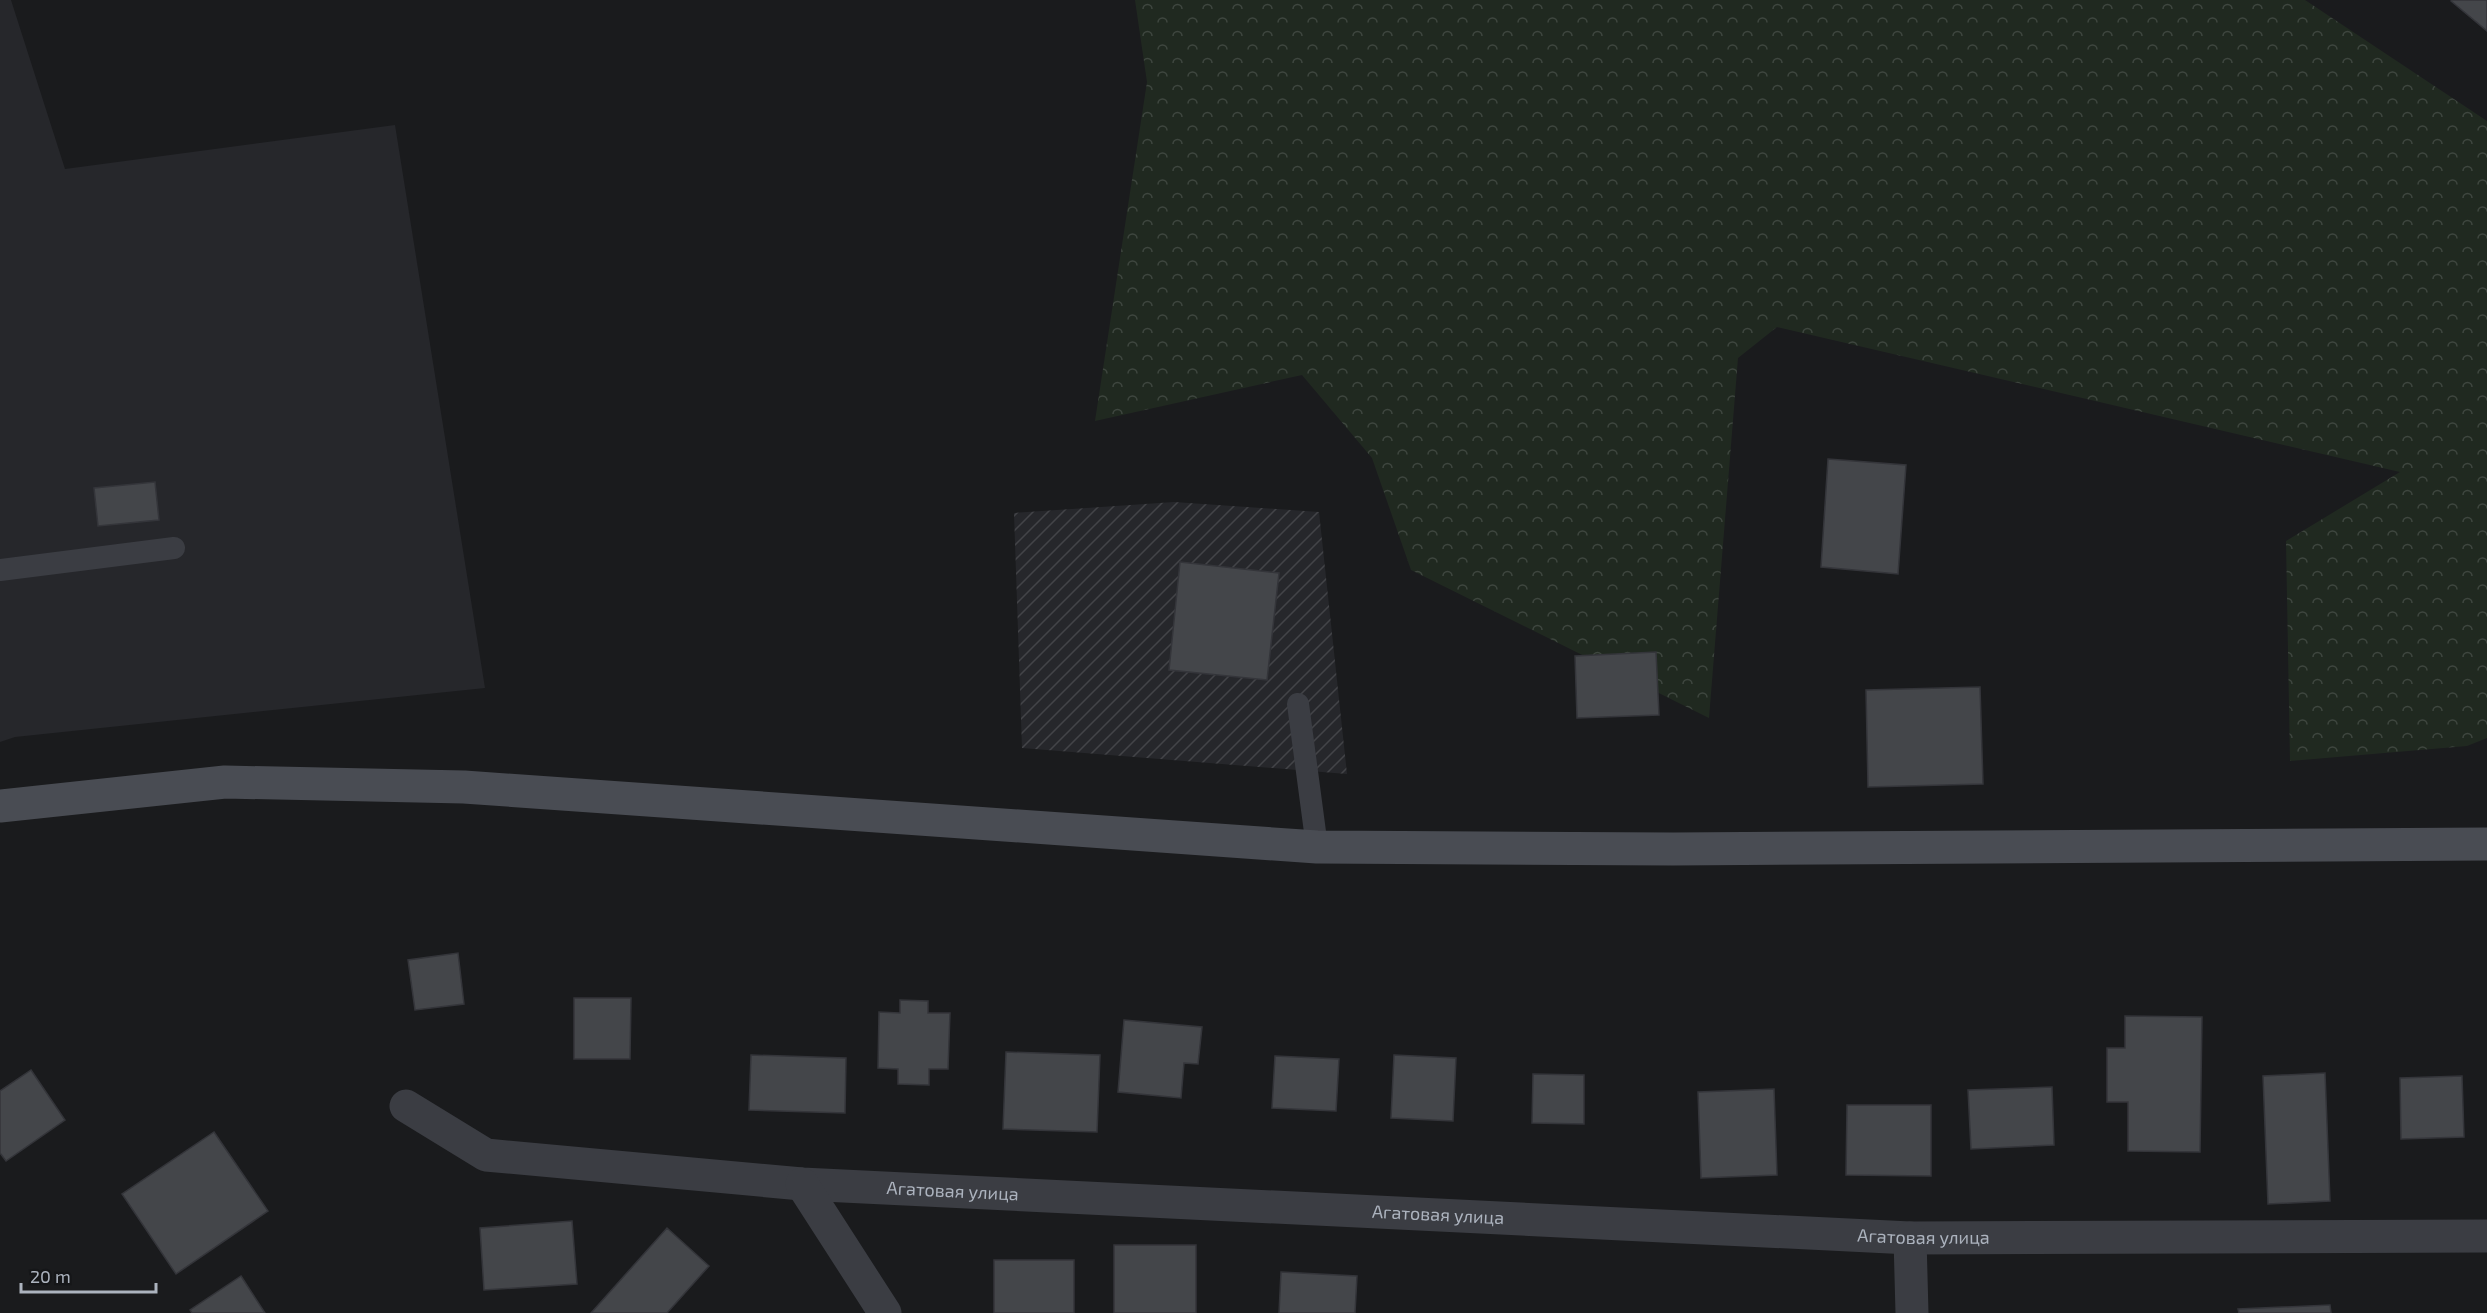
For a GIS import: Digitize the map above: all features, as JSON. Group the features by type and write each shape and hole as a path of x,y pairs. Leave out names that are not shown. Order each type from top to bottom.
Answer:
{"street":[{"path":"0,806 225,782 464,787 1317,847 1673,849 2487,844"},
{"name":"Агатовая улица","path":"406,1106 486,1155 802,1184 1910,1238 2487,1236"},
{"path":"802,1184 885,1313"},
{"path":"1910,1238 1912,1313"}],"lane":[{"path":"0,570 174,548"},
{"path":"1298,704 1317,847"}],"shaded area":[{"path":"0,0 11,0 65,169 395,125 485,688 15,737 0,742"},
{"path":"1174,502 1319,512 1347,774 1022,748 1014,513"}],"green space":[{"path":"1135,0 2305,0 2487,121 2487,738 2467,746 2290,761 2286,541 2400,472 1777,327 1738,358 1709,718 1411,570 1372,458 1302,375 1095,421 1147,82"}],"building":[{"path":"2452,0 2487,0 2487,31 2451,1"},
{"path":"1828,459 1906,465 1898,574 1821,567"},
{"path":"155,482 159,520 98,526 94,488"},
{"path":"1180,562 1279,573 1267,680 1169,670"},
{"path":"1656,652 1659,715 1577,718 1575,656"},
{"path":"1980,687 1983,784 1868,787 1866,690"},
{"path":"458,953 464,1004 415,1010 408,960"},
{"path":"574,998 631,998 630,1059 574,1059"},
{"path":"900,1000 928,1001 928,1013 950,1013 948,1069 929,1069 929,1085 898,1084 898,1069 878,1068 879,1012 900,1013"},
{"path":"2125,1016 2202,1017 2200,1152 2128,1151 2128,1102 2107,1102 2107,1048 2125,1048"},
{"path":"1124,1020 1202,1027 1198,1064 1184,1063 1181,1098 1118,1092"},
{"path":"1006,1052 1100,1055 1097,1132 1003,1129"},
{"path":"751,1055 846,1058 845,1113 749,1110"},
{"path":"1394,1055 1456,1058 1453,1121 1391,1118"},
{"path":"1275,1056 1339,1059 1336,1111 1272,1108"},
{"path":"31,1070 65,1120 6,1161 0,1153 0,1091"},
{"path":"2325,1073 2330,1201 2268,1204 2263,1076"},
{"path":"1533,1074 1584,1075 1584,1124 1532,1123"},
{"path":"2462,1076 2464,1137 2401,1139 2400,1078"},
{"path":"2052,1087 2054,1145 1971,1149 1968,1090"},
{"path":"1774,1089 1777,1175 1701,1178 1698,1092"},
{"path":"1847,1105 1931,1105 1931,1176 1846,1175"},
{"path":"214,1132 268,1211 176,1274 122,1194"},
{"path":"572,1221 577,1284 484,1290 480,1228"},
{"path":"667,1228 709,1266 667,1313 591,1313"},
{"path":"1114,1245 1196,1245 1196,1313 1114,1313"},
{"path":"994,1260 1074,1260 1074,1313 994,1313"},
{"path":"1281,1272 1357,1276 1355,1313 1279,1313"},
{"path":"241,1276 265,1313 192,1313 190,1310"},
{"path":"2330,1305 2331,1313 2239,1313 2238,1309"}]}
